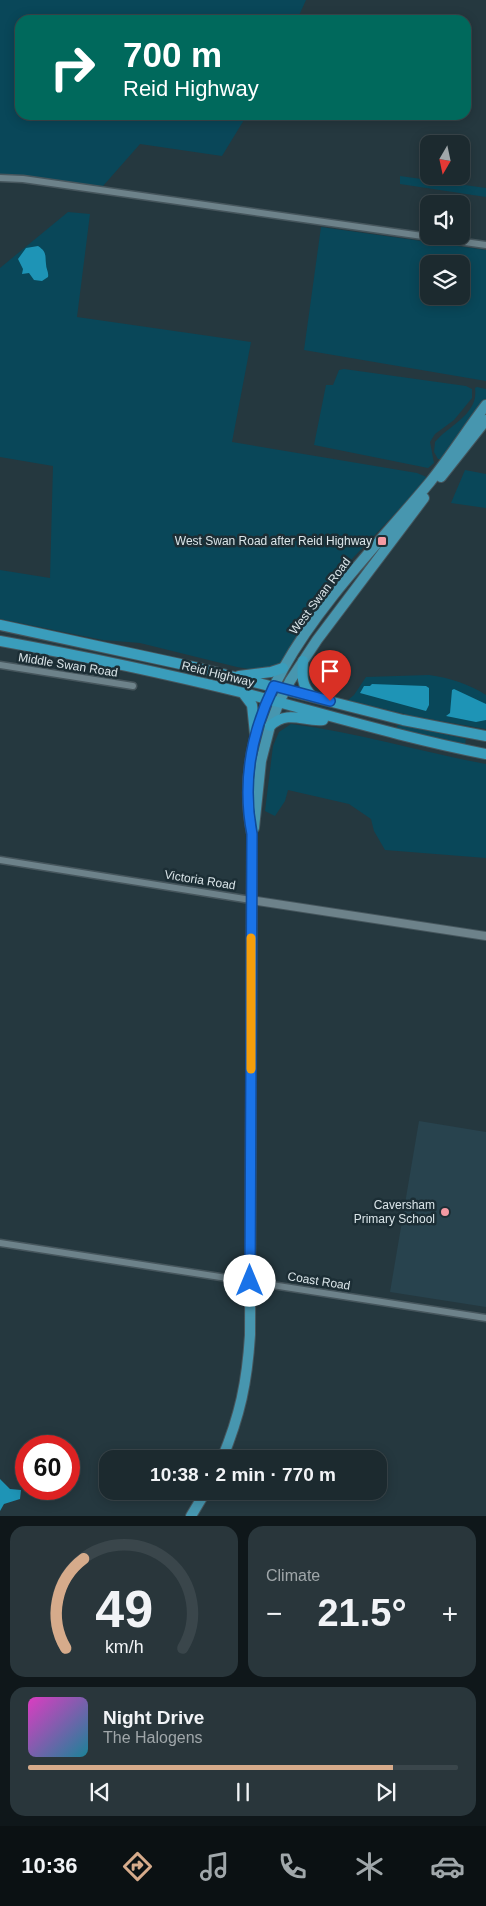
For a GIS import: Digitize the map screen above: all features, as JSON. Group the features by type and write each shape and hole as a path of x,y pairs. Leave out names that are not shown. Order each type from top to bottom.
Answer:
{"highway":[{"name":"Reid Highway","path":"0,625 236,676 403,720 486,736"},
{"name":"Reid Highway","path":"0,641 83,656 243,693 390,733 486,754"},
{"path":"303,661 302,683 312,696"},
{"path":"236,676 271,672 283,668"},
{"path":"243,693 252,705 255,734"},
{"path":"270,726 276,721 287,717 320,720 334,718"}],"main road":[{"name":"West Swan Road","path":"225,1450 242,1403 250,1335 252,834 248,787 250,758 255,734 283,668 330,601 383,534 431,480 486,405"},
{"name":"West Swan Road","path":"252,834 256,824 261,761 270,726 279,702 303,661 372,565 486,420"},
{"path":"191,1516 201,1500"}],"street":[{"path":"0,178 23,179 486,245"},
{"name":"Middle Swan Road","path":"0,665 133,686"},
{"name":"Victoria Road","path":"0,860 486,936"},
{"name":"Coast Road","path":"0,1243 486,1318"}],"shaded area":[{"path":"0,0 306,0 299,15 15,15 15,120 244,120 222,156 140,144 103,186 0,175"},
{"path":"400,176 420,179 420,185 464,185 486,188 486,197 400,184"},
{"path":"68,212 90,214 77,317 251,342 232,442 417,473 429,478 332,580 297,638 280,664 275,668 255,670 237,667 140,643 103,640 0,619 0,570 50,578 53,466 0,457 0,268"},
{"path":"321,227 420,241 420,245 450,245 486,250 486,381 304,350"},
{"path":"344,369 466,386 472,389 472,398 454,420 435,434 430,442 434,463 428,468 314,445 326,385 333,385 339,370"},
{"path":"475,388 486,389 486,400 441,459 438,459 434,452 435,442 468,412 475,397"},
{"path":"465,470 486,474 486,508 451,503"},
{"path":"429,675 459,682 486,695 486,729 413,716 348,700 354,695 366,677"},
{"path":"291,724 340,732 486,764 486,858 385,850 374,831 371,819 349,804 288,790 285,801 275,816 265,811 273,746 279,732"},
{"path":"398,724 466,739 465,744 397,728"},
{"name":"Caversham Primary School","path":"419,1121 486,1132 486,1307 390,1292"}],"water":[{"path":"38,246 45,254 48,274 48,277 42,281 34,280 29,273 22,274 23,269 18,259 26,248"},
{"path":"372,684 426,686 429,688 429,705 426,711 360,693 364,686"},
{"path":"454,689 486,704 486,720 476,722 446,716 450,713 452,690"},
{"path":"0,1479 10,1489 15,1489 15,1500 17,1500 4,1504 0,1511"}],"slow traffic":[{"path":"251,938 251,1069"}],"place":[{"name":"West Swan Road after Reid Highway","path":"382,541"},
{"name":"Caversham Primary School","path":"445,1212"}],"route":[{"path":"250,1281 252,965 252,834 248,787 250,758 259,720 274,686 330,701"}]}
